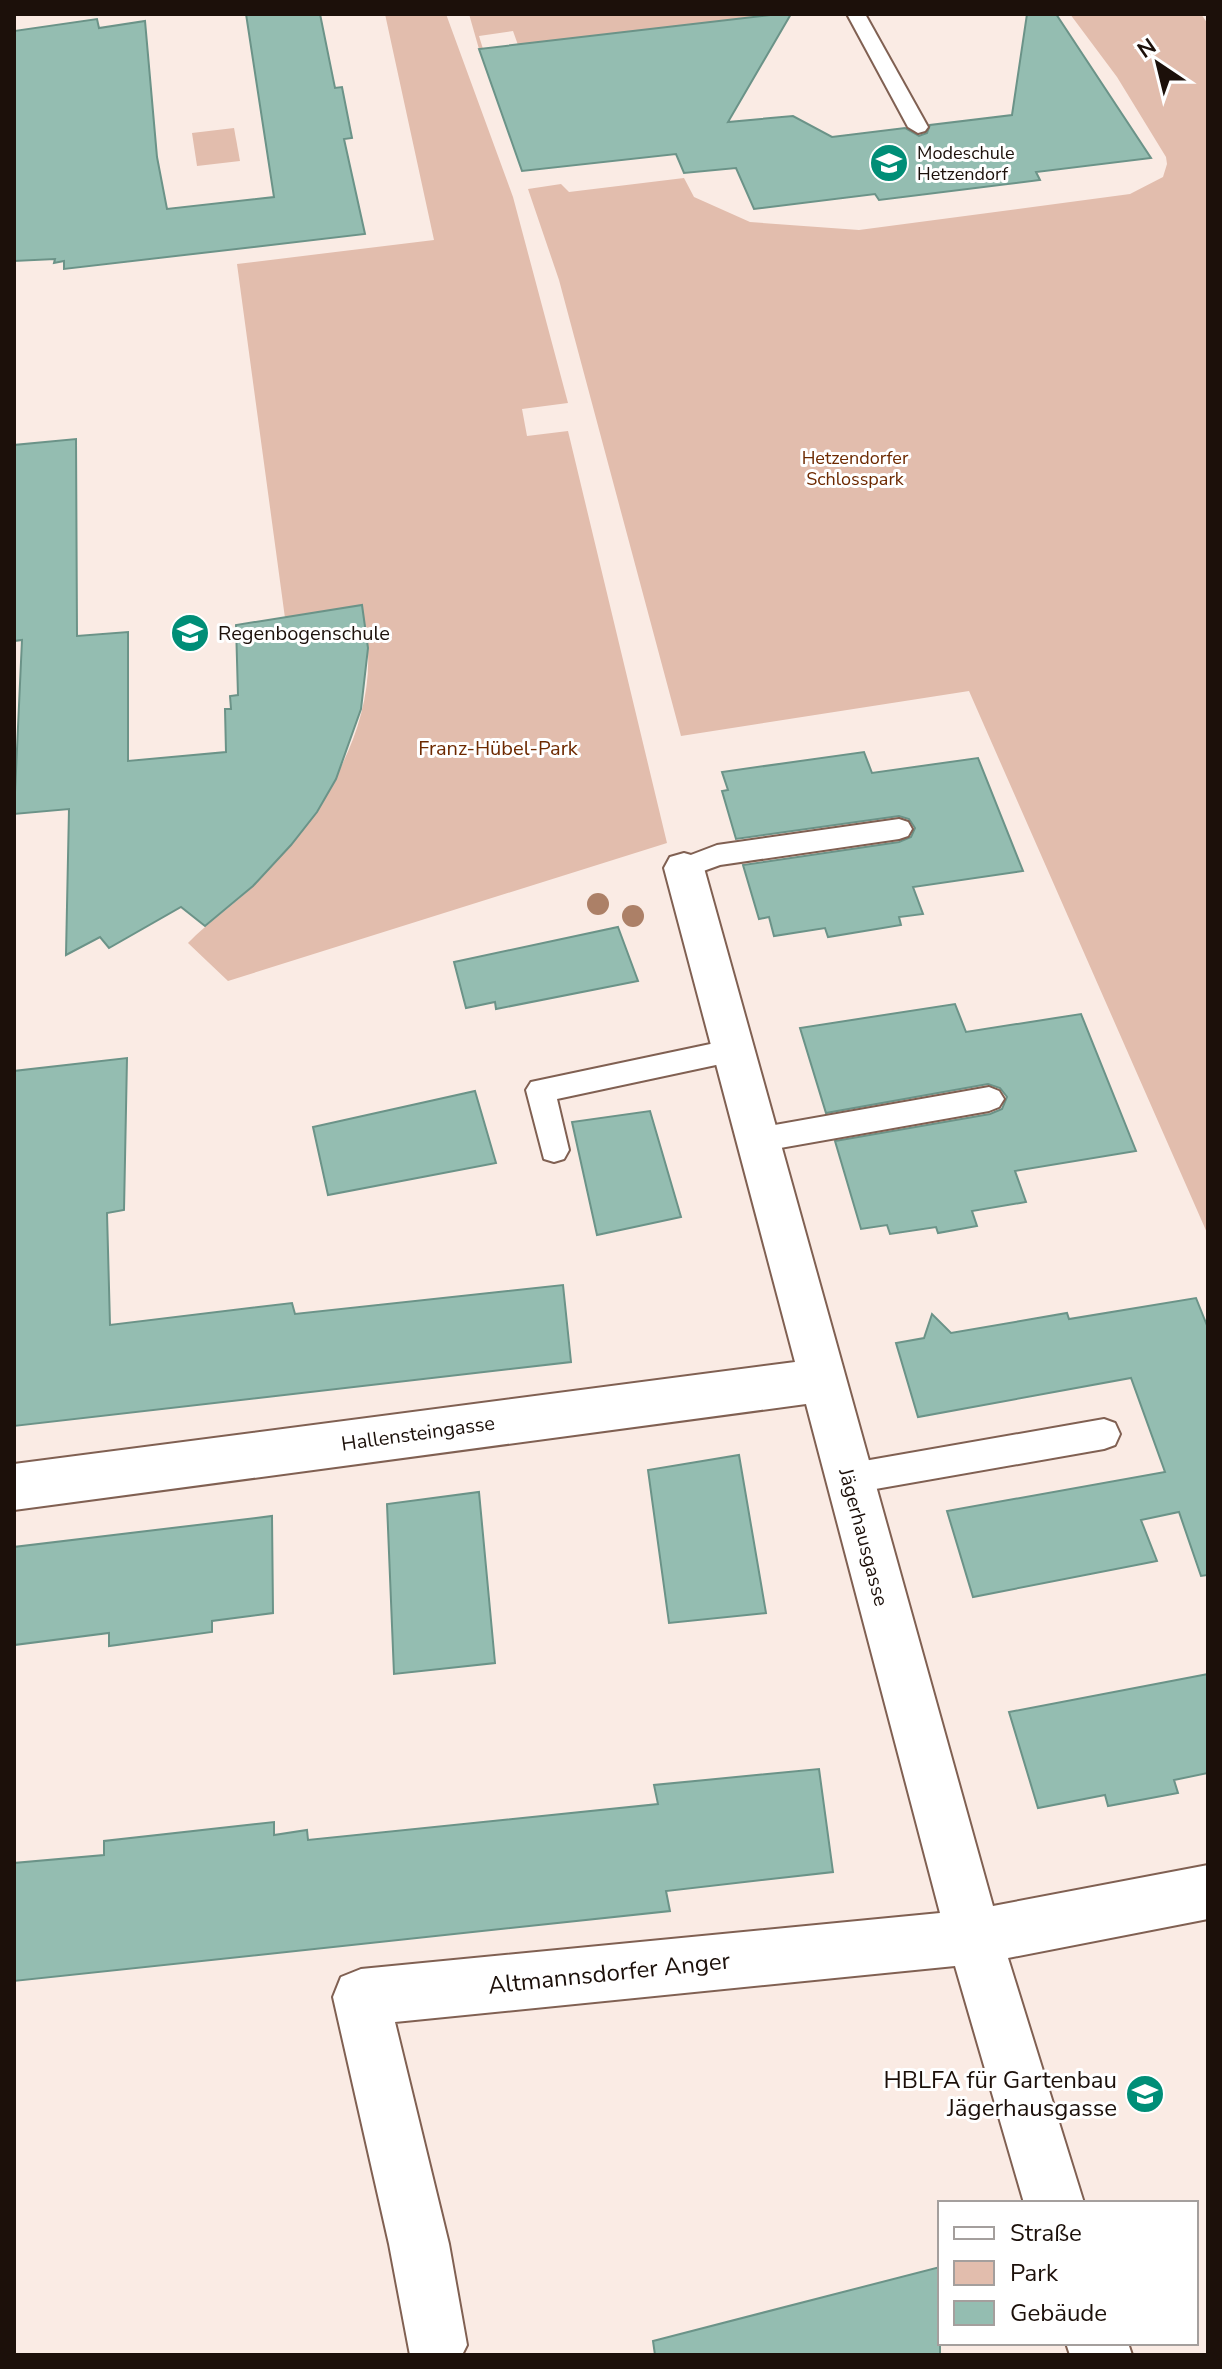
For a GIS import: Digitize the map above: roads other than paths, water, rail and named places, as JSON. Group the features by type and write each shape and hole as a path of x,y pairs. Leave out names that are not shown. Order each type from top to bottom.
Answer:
{"street":[{"name":"Jägerhausgasse","path":"684,868 847,1479 974,1937 1053,2201"},
{"name":"Hallensteingasse","path":"14,1487 823,1380"},
{"name":"Altmannsdorfer Anger","path":"436,2345 419,2244 361,1997 974,1937 1208,1892"}],"lane":[{"path":"856,14 918,127"},
{"path":"684,868 717,855 899,829"},
{"path":"554,1150 541,1090 734,1051"},
{"path":"758,1140 989,1099"},
{"path":"847,1479 1104,1434"}],"place":[{"name":"Modeschule Hetzendorf","path":"889,163"},
{"name":"Regenbogenschule","path":"190,633"},
{"name":"HBLFA für Gartenbau Jägerhausgasse","path":"1145,2094"}],"park label":[{"name":"Hetzendorfer Schlosspark","path":"855,468"},
{"name":"Franz-Hübel-Park","path":"498,748"}]}
